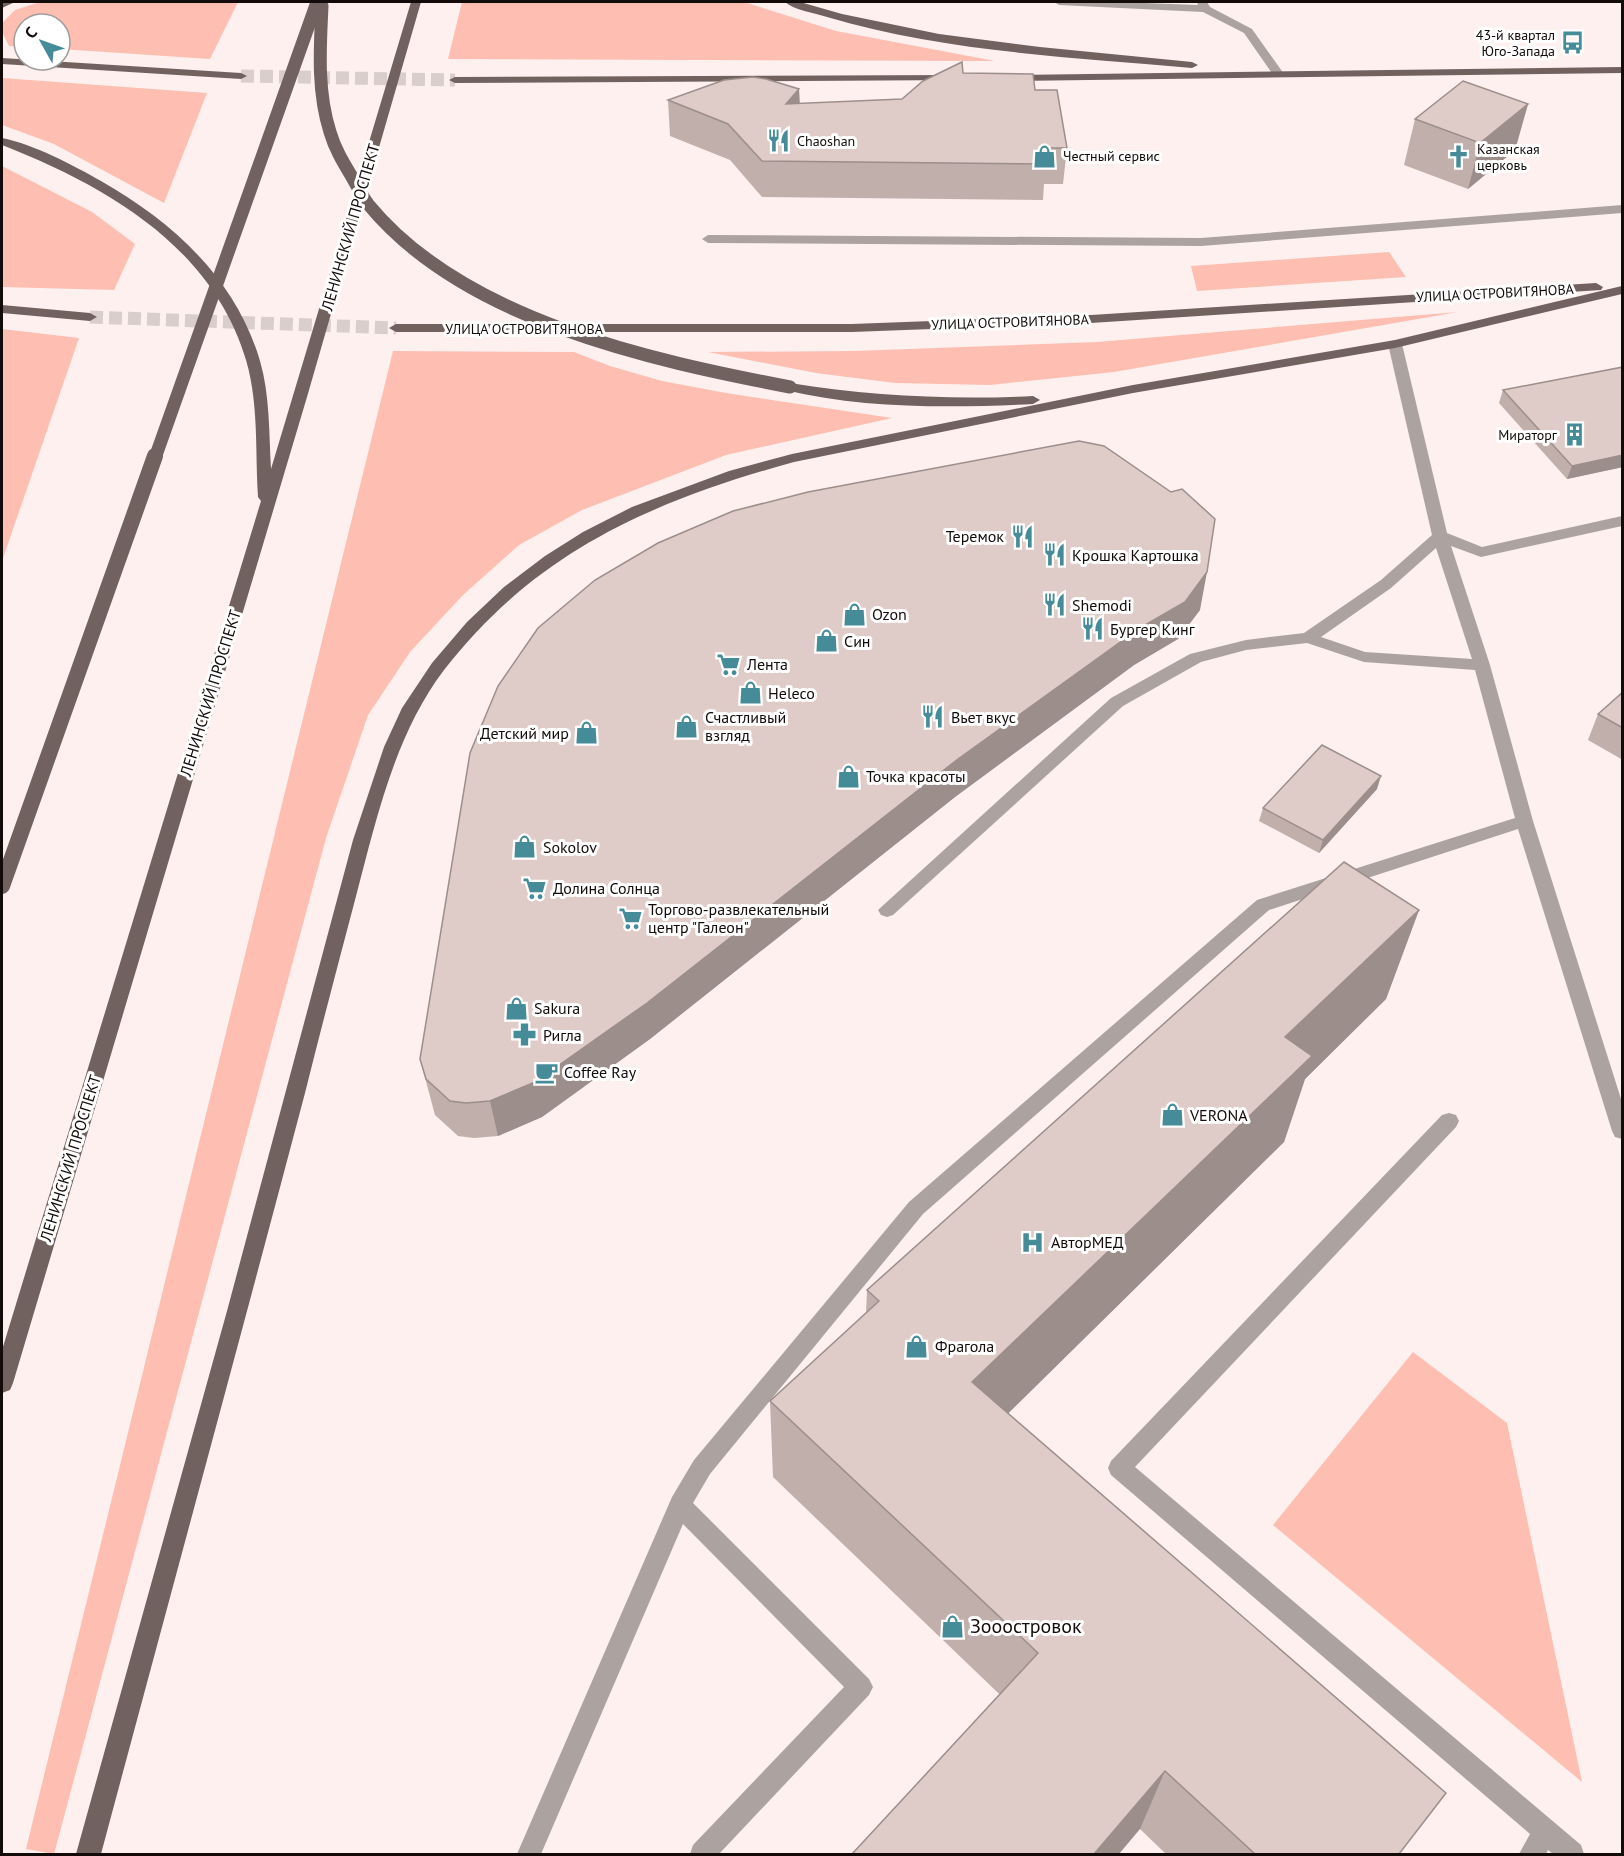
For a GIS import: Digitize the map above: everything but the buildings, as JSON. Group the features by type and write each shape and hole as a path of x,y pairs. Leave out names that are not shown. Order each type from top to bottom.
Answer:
{"main road":[{"path":"2,5 10,2"},
{"path":"2,886 318,2"},
{"path":"322,2 318,73 324,112 336,149 357,192 396,235 447,272 504,303 569,333 700,370 790,387 878,399 981,403 1040,400 1133,389"},
{"name":"ЛЕНИНСКИЙ ПРОСПЕКТ","path":"2,1383 416,2"},
{"path":"790,2 874,25 970,43 1278,74"},
{"path":"72,65 242,76"},
{"path":"1001,78 1623,70"},
{"path":"455,80 965,78"},
{"path":"2,141 53,162 133,206 188,251 215,281 239,323 253,360 258,389 266,508"},
{"path":"88,1854 237,1311 362,840 392,747 410,708 438,667 473,626 509,591 550,559 588,535 637,510 734,474 792,458 1133,389 1395,344 1623,288"},
{"name":"УЛИЦА ОСТРОВИТЯНОВА","path":"396,328 674,330 900,326 1102,319 1623,288"},
{"path":"2,309 90,317"}],"lane":[{"path":"1059,2 1204,5 1248,31 1278,74"},
{"path":"708,239 1201,242 1623,209"},
{"path":"1395,344 1440,536 1482,665 1524,821 1623,1131"},
{"path":"1440,536 1481,552 1623,521"},
{"path":"1308,638 1386,584 1440,536"},
{"path":"887,910 1117,702 1196,658 1246,645 1308,638 1364,657 1482,665"},
{"path":"529,1854 680,1505 702,1467 916,1208 1263,905 1524,821"},
{"path":"1449,1121 1119,1468 1572,1854"},
{"path":"680,1505 861,1687 702,1854"},
{"path":"1531,1854 1546,1832"}],"shaded area":[{"path":"40,2 238,2 210,59 72,50 72,12 13,12"},
{"path":"462,2 744,2 836,31 995,61 448,59"},
{"path":"12,13 12,46 9,46 2,32 2,23"},
{"path":"2,78 207,93 164,203 54,144 2,125"},
{"path":"2,166 92,212 135,244 114,290 2,287"},
{"path":"1389,252 1406,277 1197,291 1191,266"},
{"path":"1458,312 1114,372 990,385 895,383 816,373 708,352 854,351 1097,342"},
{"path":"2,329 79,338 2,561"},
{"path":"393,351 574,352 610,366 662,381 892,418 726,455 582,510 519,545 463,595 410,652 368,715 326,838 54,1854 26,1849"},
{"path":"1413,1352 1507,1423 1582,1782 1273,1525"}],"tunnel":[{"path":"241,76 455,80"},
{"path":"90,317 396,328"}],"place":[{"name":"43-й квартал Юго-Запада","path":"1573,43"},
{"name":"Chaoshan","path":"779,141"},
{"name":"Честный сервис","path":"1045,156"},
{"name":"Казанская церковь","path":"1459,157"},
{"name":"Мираторг","path":"1575,435"},
{"name":"Теремок","path":"1022,536"},
{"name":"Крошка Картошка","path":"1054,555"},
{"name":"Shemodi","path":"1054,605"},
{"name":"Ozon","path":"854,614"},
{"name":"Бургер Кинг","path":"1092,629"},
{"name":"Син","path":"826,641"},
{"name":"Лента","path":"729,664"},
{"name":"Heleco","path":"750,693"},
{"name":"Вьет вкус","path":"933,717"},
{"name":"Счастливый взгляд","path":"687,726"},
{"name":"Детский мир","path":"587,733"},
{"name":"Точка красоты","path":"848,776"},
{"name":"Sokolov","path":"525,847"},
{"name":"Долина Солнца","path":"535,888"},
{"name":"Торгово-развлекательный центр \"Галеон\"","path":"630,918"},
{"name":"Sakura","path":"516,1008"},
{"name":"Ригла","path":"525,1035"},
{"name":"Coffee Ray","path":"546,1072"},
{"name":"VERONA","path":"1172,1115"},
{"name":"АвторМЕД","path":"1033,1242"},
{"name":"Фрагола","path":"917,1346"},
{"name":"Зооостровок","path":"952,1626"}]}
